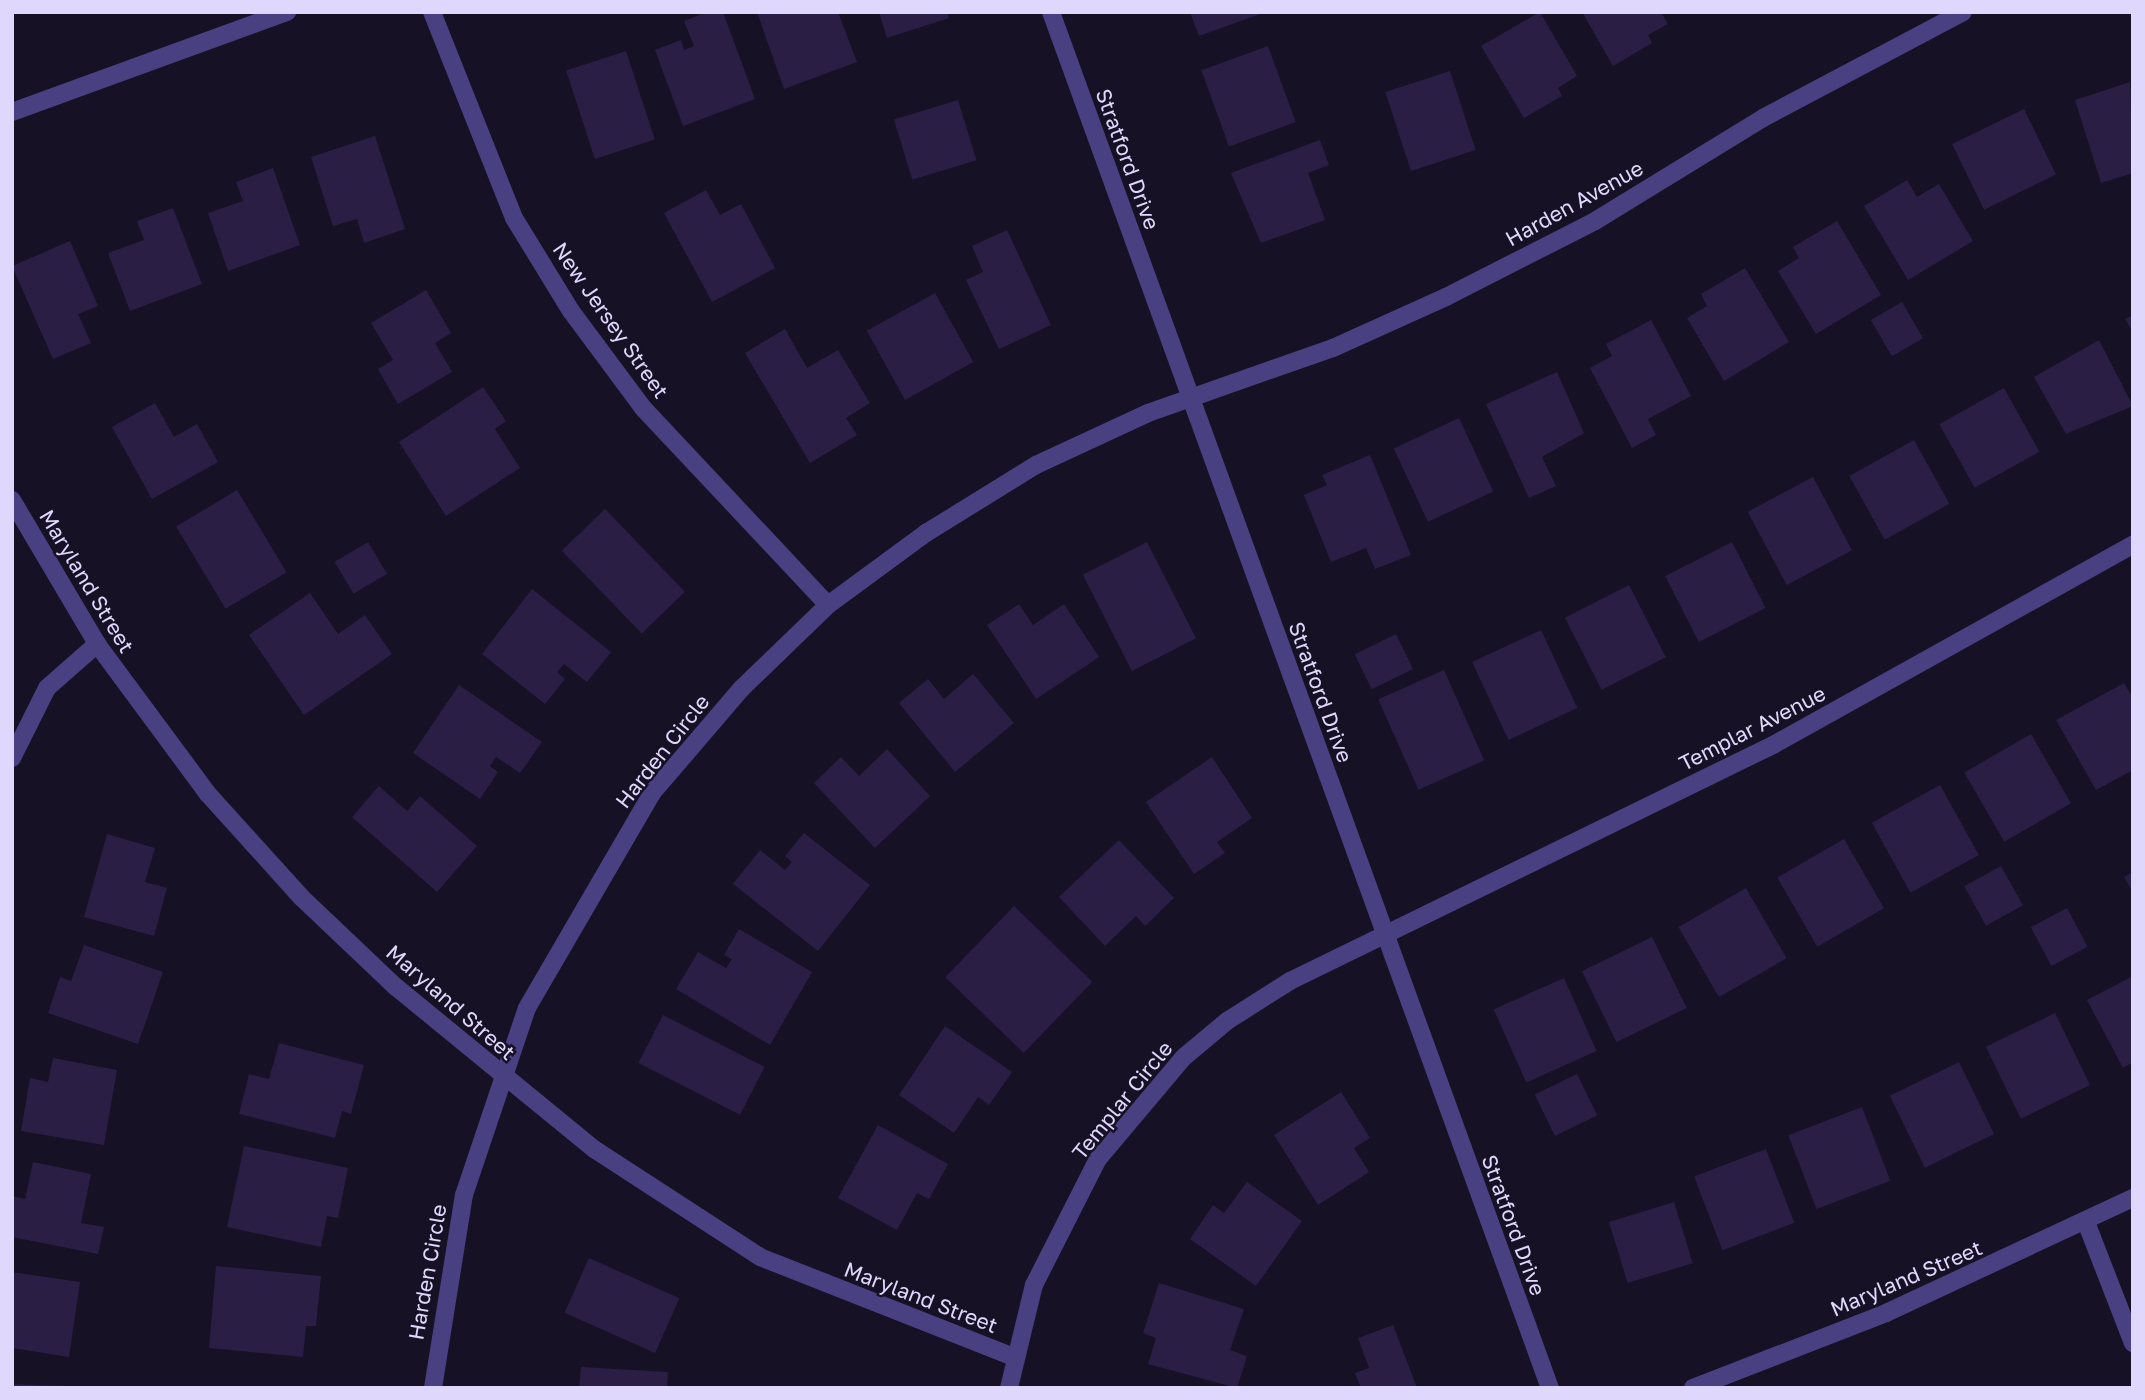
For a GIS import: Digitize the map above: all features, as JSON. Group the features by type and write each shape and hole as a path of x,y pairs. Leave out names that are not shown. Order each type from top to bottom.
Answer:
{"street":[{"path":"12,112 287,12"},
{"name":"New Jersey Street","path":"432,12 514,218 571,311 643,408 828,605"},
{"name":"Stratford Drive","path":"1051,12 1550,1388"},
{"name":"Harden Avenue","path":"1190,398 1333,348 1446,298 1963,12"},
{"name":"Harden Circle","path":"433,1388 464,1195 500,1075 573,919 652,793 741,689 828,605 926,533 1036,465 1190,398"},
{"name":"Maryland Street","path":"12,500 97,644 252,845 396,987 500,1075 594,1149 760,1257 1014,1357"},
{"name":"Templar Avenue","path":"1385,935 1773,745 2133,545"},
{"path":"12,758 47,688 97,644"},
{"name":"Templar Circle","path":"1009,1388 1014,1357 1054,1237 1098,1159 1153,1093 1227,1021 1290,981 1385,935"},
{"name":"Maryland Street","path":"1693,1388 1886,1313 2133,1198"},
{"path":"2086,1222 2133,1343"}],"building":[{"path":"707,12 723,12 755,99 683,126 655,50 681,40 684,50 694,46 684,21"},
{"path":"757,12 838,12 857,62 784,89"},
{"path":"879,12 947,12 949,18 887,38"},
{"path":"1190,12 1263,12 1263,13 1199,36"},
{"path":"1540,12 1577,76 1558,88 1562,96 1524,118 1481,46"},
{"path":"1582,12 1661,12 1668,24 1648,35 1652,43 1613,66"},
{"path":"1268,46 1296,122 1229,146 1201,70"},
{"path":"626,51 655,139 595,159 566,70"},
{"path":"1450,71 1476,150 1411,171 1385,92"},
{"path":"2130,82 2133,173 2101,183 2075,100"},
{"path":"958,100 976,160 912,180 894,120"},
{"path":"2024,109 2056,175 1984,210 1952,144"},
{"path":"375,136 405,229 364,243 357,219 333,226 311,157"},
{"path":"1320,140 1329,165 1308,173 1325,220 1261,243 1231,173"},
{"path":"273,168 300,245 228,271 208,213 243,201 236,182"},
{"path":"1907,180 1917,197 1939,184 1973,241 1908,280 1864,206"},
{"path":"706,190 720,215 741,204 775,268 712,302 664,213"},
{"path":"173,208 202,284 130,311 108,253 144,240 137,221"},
{"path":"1837,221 1881,295 1816,334 1778,271 1799,258 1793,247"},
{"path":"1007,230 1051,325 999,349 966,280 983,272 972,246"},
{"path":"70,241 98,306 78,314 91,343 53,359 12,266"},
{"path":"1745,268 1789,342 1724,381 1687,318 1707,306 1701,294"},
{"path":"426,290 451,333 435,343 452,372 398,404 378,369 393,360 371,323"},
{"path":"935,293 973,362 905,400 867,331"},
{"path":"1902,302 1923,338 1892,356 1871,320"},
{"path":"2133,315 2133,332 2125,319"},
{"path":"1651,320 1691,396 1648,419 1656,435 1632,448 1590,368 1612,356 1606,344"},
{"path":"785,329 807,368 838,350 870,403 846,418 857,435 810,463 745,353"},
{"path":"2099,340 2133,406 2066,434 2034,377"},
{"path":"1557,372 1584,433 1542,457 1556,486 1529,498 1486,404"},
{"path":"483,387 506,421 495,429 520,468 446,516 399,442"},
{"path":"2004,388 2039,452 1975,488 1939,424"},
{"path":"155,403 174,437 197,424 218,462 152,499 112,427"},
{"path":"1459,418 1493,491 1428,522 1394,448"},
{"path":"1914,440 1949,504 1885,540 1849,476"},
{"path":"1370,455 1411,555 1375,569 1366,548 1331,562 1304,495 1327,485 1322,475"},
{"path":"1813,477 1852,550 1787,585 1748,512"},
{"path":"237,490 286,572 226,609 176,527"},
{"path":"605,509 685,592 642,633 562,551"},
{"path":"368,542 387,574 354,594 335,562"},
{"path":"1147,542 1196,638 1132,671 1083,575"},
{"path":"1732,542 1766,608 1699,642 1665,576"},
{"path":"1629,585 1666,657 1602,690 1565,618"},
{"path":"532,589 611,652 587,682 564,664 557,672 565,679 545,704 482,654"},
{"path":"310,593 338,634 365,615 392,654 304,715 249,635"},
{"path":"1019,604 1033,625 1064,604 1099,657 1036,699 987,625"},
{"path":"1541,630 1577,708 1508,740 1472,662"},
{"path":"1396,634 1413,669 1372,689 1355,654"},
{"path":"1444,670 1484,760 1418,790 1378,699"},
{"path":"973,674 1014,723 955,772 899,703 928,679 944,699"},
{"path":"2124,683 2133,698 2133,770 2096,790 2056,720"},
{"path":"459,685 542,742 520,773 496,757 490,766 498,772 480,799 413,753"},
{"path":"2031,734 2071,803 2004,842 1964,773"},
{"path":"887,749 930,796 875,848 814,783 841,757 859,776"},
{"path":"1212,757 1252,818 1217,842 1225,853 1194,874 1146,802"},
{"path":"1940,785 1979,855 1911,893 1872,823"},
{"path":"379,786 407,811 420,796 477,846 437,892 352,817"},
{"path":"804,833 870,885 818,951 733,884 760,850 785,870 792,862 785,856"},
{"path":"107,834 155,848 145,882 167,888 154,936 84,917"},
{"path":"1844,839 1884,908 1817,947 1777,878"},
{"path":"1119,840 1174,898 1145,926 1136,916 1105,946 1059,897"},
{"path":"2001,866 2023,905 1986,926 1964,886"},
{"path":"2133,872 2133,892 2124,877"},
{"path":"1746,888 1786,958 1719,997 1678,927"},
{"path":"1014,906 1092,982 1024,1053 945,977"},
{"path":"2067,908 2088,947 2051,966 2031,927"},
{"path":"739,929 812,972 770,1045 676,989 698,952 726,968 732,959 724,955"},
{"path":"1652,937 1687,1008 1617,1042 1582,971"},
{"path":"84,945 163,972 138,1044 48,1013 60,977 71,981"},
{"path":"2133,976 2133,1062 2123,1068 2087,1000"},
{"path":"1564,978 1597,1051 1526,1082 1494,1009"},
{"path":"2055,1013 2090,1085 2021,1119 1986,1047"},
{"path":"663,1015 765,1067 740,1115 638,1063"},
{"path":"945,1026 1012,1072 989,1105 978,1097 954,1133 899,1095"},
{"path":"279,1043 364,1065 351,1114 342,1111 335,1138 239,1114 249,1074 269,1079"},
{"path":"53,1058 117,1070 104,1145 21,1131 30,1078 48,1082"},
{"path":"1959,1062 1994,1134 1925,1168 1890,1096"},
{"path":"1577,1074 1597,1115 1555,1136 1535,1095"},
{"path":"1341,1092 1370,1138 1354,1148 1369,1172 1318,1205 1274,1135"},
{"path":"1862,1107 1890,1181 1817,1209 1788,1135"},
{"path":"878,1125 948,1164 929,1199 917,1193 897,1230 838,1198"},
{"path":"244,1146 348,1168 338,1218 327,1216 321,1247 227,1227"},
{"path":"1766,1149 1794,1223 1722,1250 1694,1177"},
{"path":"33,1162 91,1174 81,1223 104,1227 98,1254 12,1237 12,1196 25,1199"},
{"path":"1247,1182 1302,1221 1256,1286 1190,1239 1213,1205 1224,1213"},
{"path":"1674,1202 1693,1263 1628,1283 1609,1222"},
{"path":"589,1258 679,1298 655,1353 565,1313"},
{"path":"216,1266 321,1276 316,1326 306,1326 303,1357 209,1348"},
{"path":"12,1272 80,1282 69,1357 12,1348"},
{"path":"1159,1283 1244,1309 1230,1350 1247,1356 1237,1388 1148,1364 1156,1338 1143,1333"},
{"path":"1393,1325 1417,1388 1361,1388 1355,1373 1369,1368 1358,1338"},
{"path":"581,1367 668,1372 667,1388 579,1388"},
{"path":"12,1384 68,1386 68,1388 12,1388"}]}
